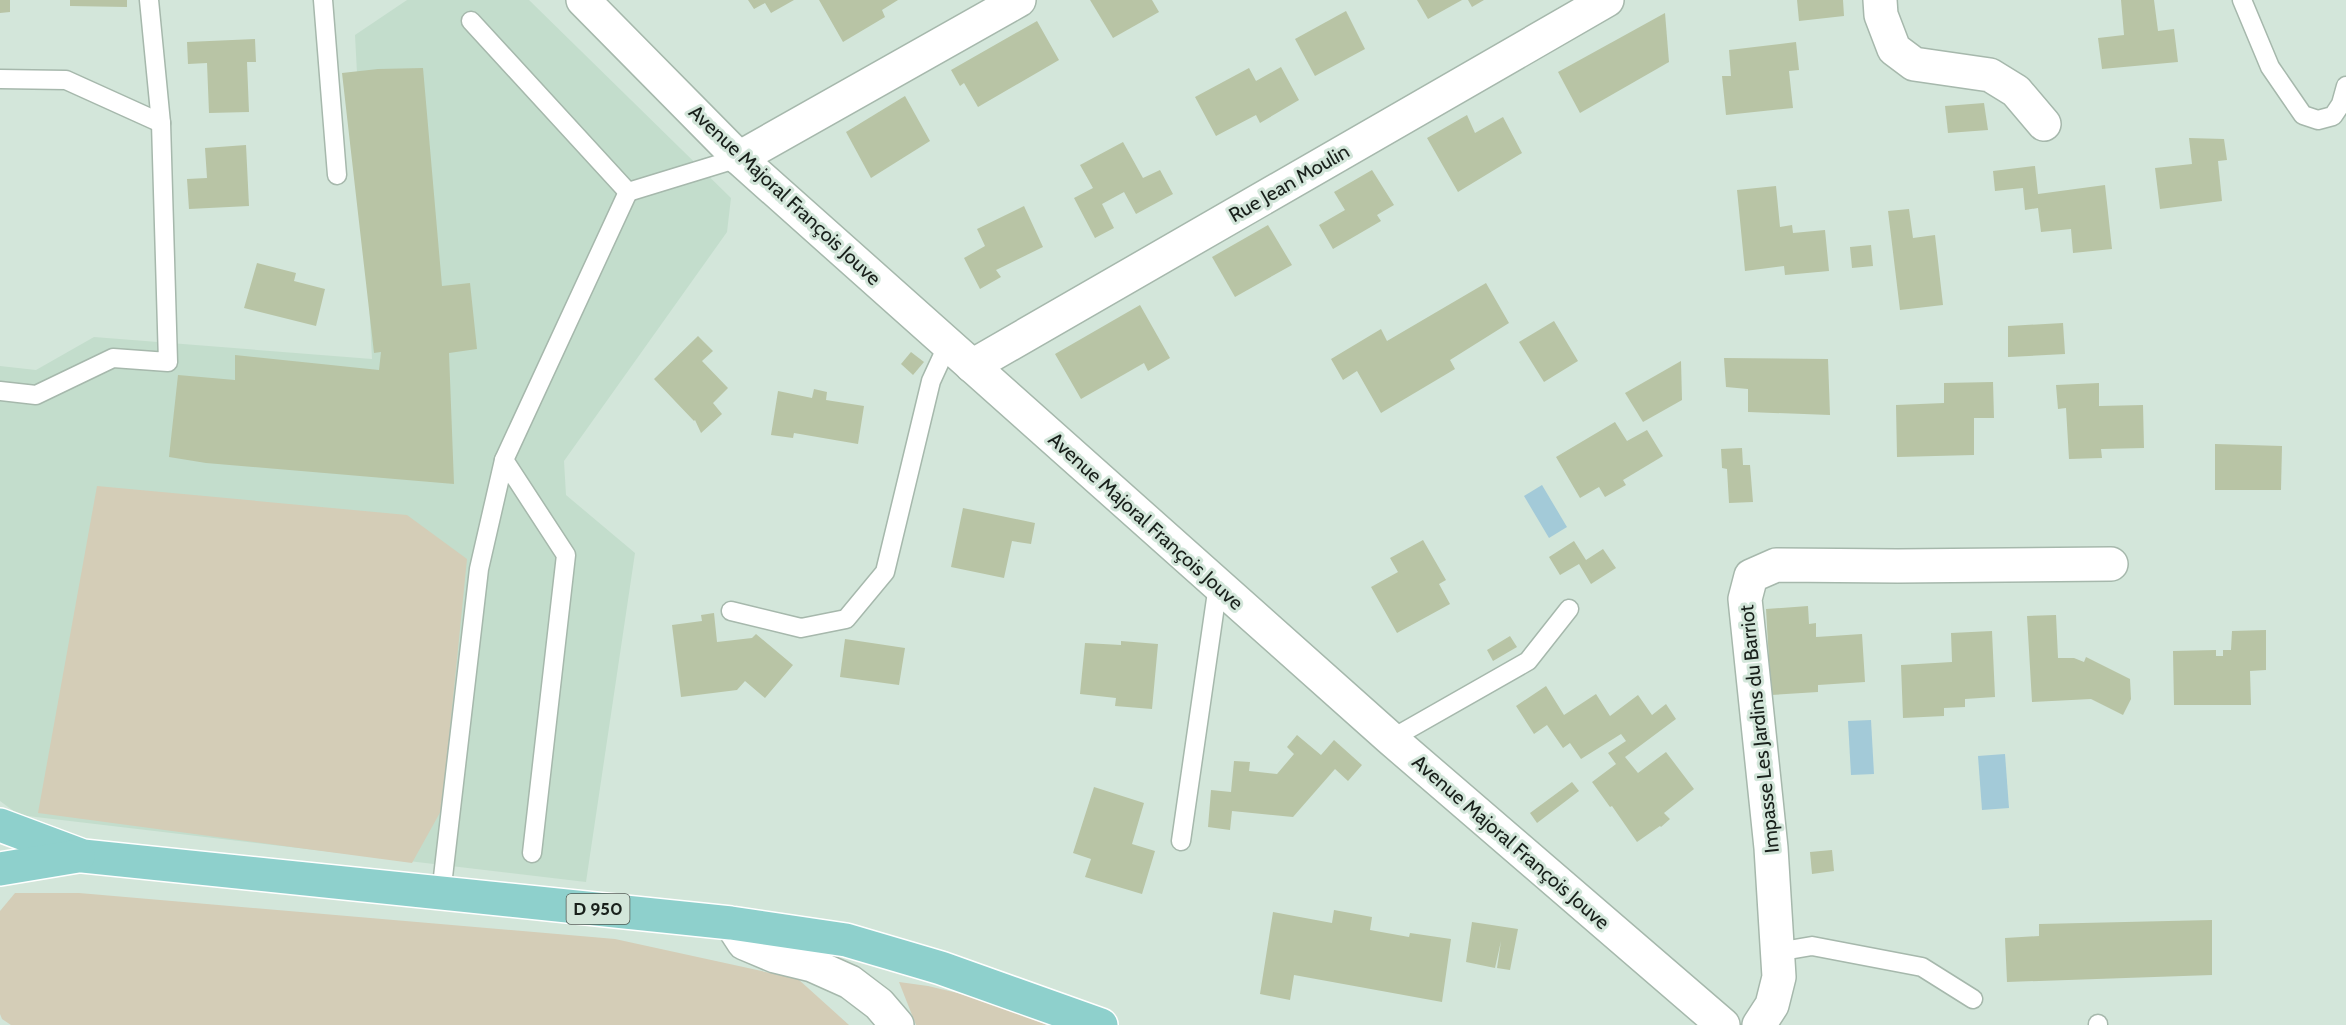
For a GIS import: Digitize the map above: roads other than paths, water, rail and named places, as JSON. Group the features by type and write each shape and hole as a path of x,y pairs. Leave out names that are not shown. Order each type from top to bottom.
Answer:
{"main road":[{"name":"D 950","path":"0,825 83,856 731,923 846,940 941,968 1101,1025"},
{"name":"D 950","path":"0,869 83,856"}],"street":[{"name":"Avenue Majoral François Jouve","path":"584,0 738,158 1391,739 1724,1025"},
{"path":"738,158 1018,0"},
{"name":"Rue Jean Moulin","path":"972,366 1606,0"},
{"path":"1880,0 1881,15 1894,49 1914,64 1990,75 2016,91 2044,124"},
{"name":"Impasse Les Jardins du Barriot","path":"1759,1025 1772,1005 1779,977 1772,848 1745,599 1751,576 1776,565 2111,564"},
{"path":"731,923 744,943 775,956 812,965 850,982 879,1004 897,1025"}],"lane":[{"path":"0,391 36,395 113,357 168,362 161,123 149,0"},
{"path":"323,0 337,175"},
{"path":"2242,0 2270,66 2302,115 2318,120 2333,116 2341,104 2346,86"},
{"path":"471,21 628,192"},
{"path":"0,79 66,80 161,123"},
{"path":"441,894 480,569 504,460 628,192 738,158"},
{"path":"731,611 801,628 846,619 885,572 931,381 948,344"},
{"path":"504,460 566,555 532,853"},
{"path":"1181,841 1218,585"},
{"path":"1391,739 1528,661 1569,609"},
{"path":"1777,952 1812,946 1922,967 1973,999"}],"water":[{"path":"1542,485 1567,527 1549,538 1524,496"},
{"path":"1871,720 1874,774 1851,775 1848,721"},
{"path":"2005,754 2009,808 1982,810 1978,756"}]}
